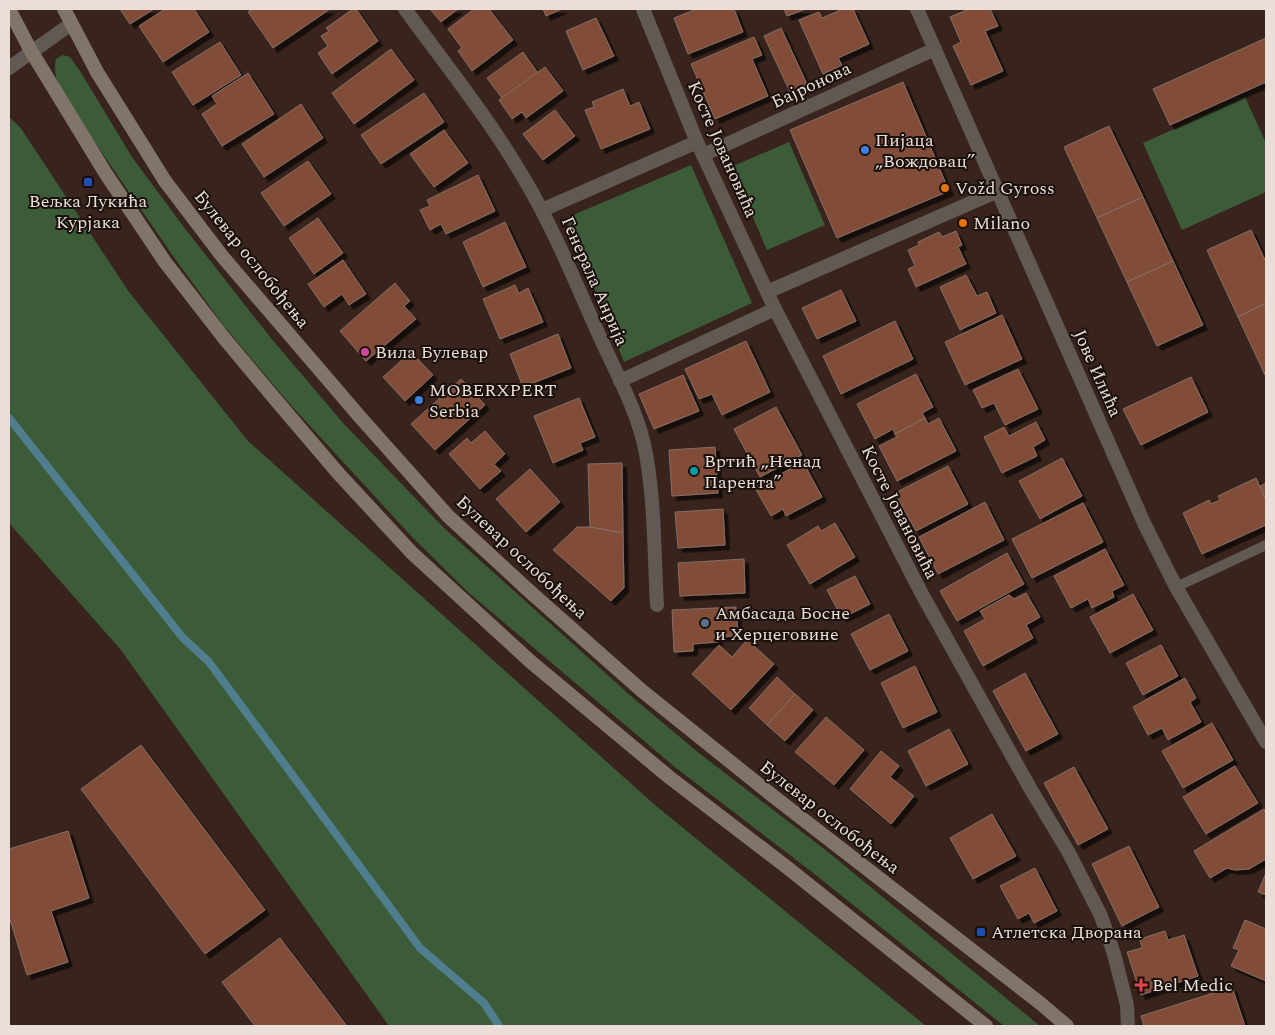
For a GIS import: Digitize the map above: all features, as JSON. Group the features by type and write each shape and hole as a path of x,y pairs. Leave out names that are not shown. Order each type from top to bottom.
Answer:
{"main road":[{"path":"9,9 31,51 106,174 165,262 281,407 412,553 531,662 669,776 986,1026"},
{"name":"Булевар ослобођења","path":"64,9 97,72 165,181 222,256 448,516 641,690 772,796 1040,1003 1067,1026"}],"street":[{"name":"Генерала Анрија","path":"405,9 507,151 542,210 620,381 640,430 646,454 650,484 656,605"},
{"name":"Косте Јовановића","path":"643,9 700,148 775,309 923,596 1086,884 1101,916 1114,954 1127,1006 1128,1026"},
{"name":"Јове Илића","path":"917,9 1144,523 1176,587 1266,742"},
{"path":"9,68 71,24"},
{"name":"Бајронова","path":"542,210 700,148 935,49"},
{"path":"767,292 998,192"},
{"path":"620,381 775,309"}],"lane":[{"path":"1176,587 1266,546"}],"green space":[{"path":"63,55 70,57 80,71 132,157 183,226 270,337 344,424 444,528 632,697 699,753 828,852 1040,1026 1004,1026 812,872 676,768 469,593 413,538 288,402 224,326 173,256 67,102 57,81 55,70 56,59"},
{"path":"1245,97 1266,143 1266,192 1182,230 1143,143"},
{"path":"9,117 20,127 129,292 248,441 655,805 926,1026 389,1026 121,650 9,523"},
{"path":"789,142 825,225 767,250 731,167"},
{"path":"691,165 752,303 624,362 566,218"}],"building":[{"path":"120,9 154,9 130,24"},
{"path":"165,9 194,9 209,32 163,62 139,26"},
{"path":"253,9 330,9 273,48 248,12"},
{"path":"353,9 356,9 378,41 332,74 318,53 328,46 321,36 329,31 326,28"},
{"path":"430,9 458,9 441,22"},
{"path":"474,9 489,9 513,40 472,71 458,51 462,48 448,29"},
{"path":"543,9 562,9 546,16"},
{"path":"697,9 734,9 743,32 688,54 674,18"},
{"path":"784,9 806,9 787,16"},
{"path":"843,9 853,9 869,44 838,58 842,65 823,74 799,20 819,12 822,18"},
{"path":"969,9 990,9 998,26 985,31 1003,71 971,85 953,46 961,42 950,17"},
{"path":"596,18 614,56 583,70 566,31"},
{"path":"781,28 807,84 790,92 764,36"},
{"path":"754,37 762,55 752,59 768,96 715,119 691,64"},
{"path":"1266,38 1266,82 1170,125 1153,89"},
{"path":"220,42 241,75 193,105 172,72"},
{"path":"391,49 414,80 354,124 332,93"},
{"path":"523,52 538,73 502,98 487,78"},
{"path":"545,67 563,91 526,118 522,112 512,119 499,100"},
{"path":"248,73 274,114 222,146 202,114 217,104 212,96"},
{"name":"Пијаца „Вождовац”","path":"903,82 949,191 837,238 790,130"},
{"path":"623,89 630,106 639,102 650,129 601,149 585,110 594,107 592,102"},
{"path":"424,93 444,122 381,164 361,135"},
{"path":"301,104 323,138 264,177 242,144"},
{"path":"555,110 575,136 543,160 523,134"},
{"path":"1109,126 1143,197 1097,218 1064,147"},
{"path":"444,130 468,163 434,187 410,154"},
{"path":"308,161 331,194 284,226 261,193"},
{"path":"478,175 495,211 446,234 441,224 430,230 420,210 430,206 427,200"},
{"path":"1143,197 1173,261 1127,282 1097,218"},
{"path":"318,218 343,253 314,274 289,238"},
{"path":"505,222 526,267 483,287 463,242"},
{"path":"1251,230 1266,262 1266,303 1238,317 1207,250"},
{"path":"956,231 962,245 958,247 966,264 916,287 908,269 915,266 908,250 919,245 918,242 939,232 942,237"},
{"path":"343,260 366,294 349,305 342,294 324,307 308,284"},
{"path":"1173,261 1203,325 1157,346 1127,282"},
{"path":"966,275 977,296 987,292 996,313 960,330 940,287"},
{"path":"395,283 410,301 404,306 416,319 366,361 340,331"},
{"path":"515,285 519,293 528,288 543,322 500,339 483,299"},
{"path":"841,290 856,321 817,339 802,308"},
{"path":"1266,303 1266,377 1238,317"},
{"path":"1002,315 1022,359 965,385 945,342"},
{"path":"895,321 913,359 841,394 823,356"},
{"path":"558,334 571,368 523,387 510,354"},
{"path":"746,341 770,392 722,415 712,394 699,399 685,369"},
{"path":"411,352 433,375 405,401 383,377"},
{"path":"1018,369 1038,409 1005,425 994,403 982,408 973,390"},
{"path":"916,374 933,407 922,413 925,418 895,434 893,429 875,439 857,404"},
{"path":"683,375 699,411 654,429 639,394"},
{"path":"1191,377 1208,412 1141,445 1123,409"},
{"path":"461,379 485,405 435,450 411,424"},
{"path":"579,398 595,437 580,443 583,450 553,463 534,416"},
{"path":"776,407 802,455 760,477 734,429"},
{"path":"925,418 928,424 939,418 956,451 897,481 879,446 897,437 895,434"},
{"path":"1036,422 1045,440 1033,447 1037,456 1002,473 984,437 1004,427 1009,436"},
{"path":"485,431 505,454 494,464 501,471 480,489 449,454 467,438 471,443"},
{"name":"Вртић „Ненад Парента”","path":"715,447 718,493 672,496 669,450"},
{"path":"1062,458 1082,496 1040,519 1019,481"},
{"path":"803,462 822,497 786,516 783,509 771,516 755,488"},
{"path":"622,463 623,533 590,527 588,464"},
{"path":"948,466 968,504 916,531 895,493"},
{"path":"530,469 560,502 526,532 496,499"},
{"path":"1256,478 1266,500 1266,525 1202,554 1183,513 1209,500 1211,504 1220,500 1218,496"},
{"path":"1266,483 1266,500 1260,486"},
{"path":"985,502 1004,540 938,574 919,537"},
{"path":"1083,503 1103,542 1032,578 1012,539"},
{"path":"723,509 725,545 678,548 675,512"},
{"path":"835,523 855,557 810,584 787,545 818,526 821,531"},
{"path":"577,527 590,527 623,533 624,588 611,601 553,550"},
{"path":"1105,549 1124,585 1112,591 1114,597 1092,608 1088,599 1071,608 1054,576"},
{"path":"1007,553 1024,584 957,621 940,591"},
{"path":"744,559 745,593 680,596 678,563"},
{"path":"855,576 870,604 842,618 827,590"},
{"path":"1026,593 1040,617 1026,625 1033,638 983,666 964,631 985,619 980,611 1009,595 1014,599"},
{"path":"1133,594 1153,630 1110,653 1090,617"},
{"name":"Амбасада Босне и Херцеговине","path":"736,607 738,636 718,637 718,642 693,644 693,651 674,652 672,610"},
{"path":"889,614 908,651 870,670 851,634"},
{"path":"747,640 774,664 731,710 692,674 719,645 732,657"},
{"path":"1161,645 1178,676 1143,695 1126,663"},
{"path":"915,666 937,712 903,728 881,683"},
{"path":"1025,673 1058,734 1026,751 993,691"},
{"path":"777,677 795,694 767,725 749,708"},
{"path":"1185,678 1196,698 1190,702 1201,722 1168,740 1162,728 1148,735 1133,707"},
{"path":"795,694 813,710 785,741 767,725"},
{"path":"826,717 864,750 834,785 795,752"},
{"path":"1212,723 1233,760 1183,788 1162,751"},
{"path":"949,729 968,764 926,786 908,751"},
{"path":"141,745 265,910 205,954 81,789"},
{"path":"881,751 899,766 890,777 914,796 891,824 850,789"},
{"path":"1235,766 1258,803 1206,834 1183,797"},
{"path":"1074,767 1108,829 1078,845 1044,783"},
{"path":"1264,809 1266,814 1266,859 1249,869 1235,870 1227,868 1210,878 1194,851"},
{"path":"992,814 1016,856 973,879 950,838"},
{"path":"68,831 89,898 51,911 68,962 27,975 9,916 9,849"},
{"path":"1129,846 1159,907 1122,926 1092,864"},
{"path":"1035,868 1057,911 1034,923 1029,913 1018,919 1000,886"},
{"path":"1266,873 1266,895 1258,892"},
{"path":"1245,920 1266,929 1266,981 1231,966 1239,950 1233,948"},
{"path":"1165,931 1168,940 1184,935 1198,976 1141,995 1127,952 1142,948 1140,939"},
{"path":"280,938 347,1026 255,1026 222,982"},
{"path":"1232,987 1245,1026 1144,1026 1141,1016"}],"waterway":[{"path":"9,418 183,638 209,662 420,948 484,1003 499,1026"}],"place":[{"name":"Пијаца „Вождовац”","path":"865,150"},
{"name":"Вељка Лукића Курјака","path":"88,182"},
{"name":"Vožd Gyross","path":"945,188"},
{"name":"Milano","path":"963,223"},
{"name":"Вила Булевар","path":"365,352"},
{"name":"MOBERXPERT Serbia","path":"419,400"},
{"name":"Вртић „Ненад Парента”","path":"694,471"},
{"name":"Амбасада Босне и Херцеговине","path":"705,623"},
{"name":"Атлетска Дворана","path":"981,932"},
{"name":"Bel Medic","path":"1141,985"}]}
